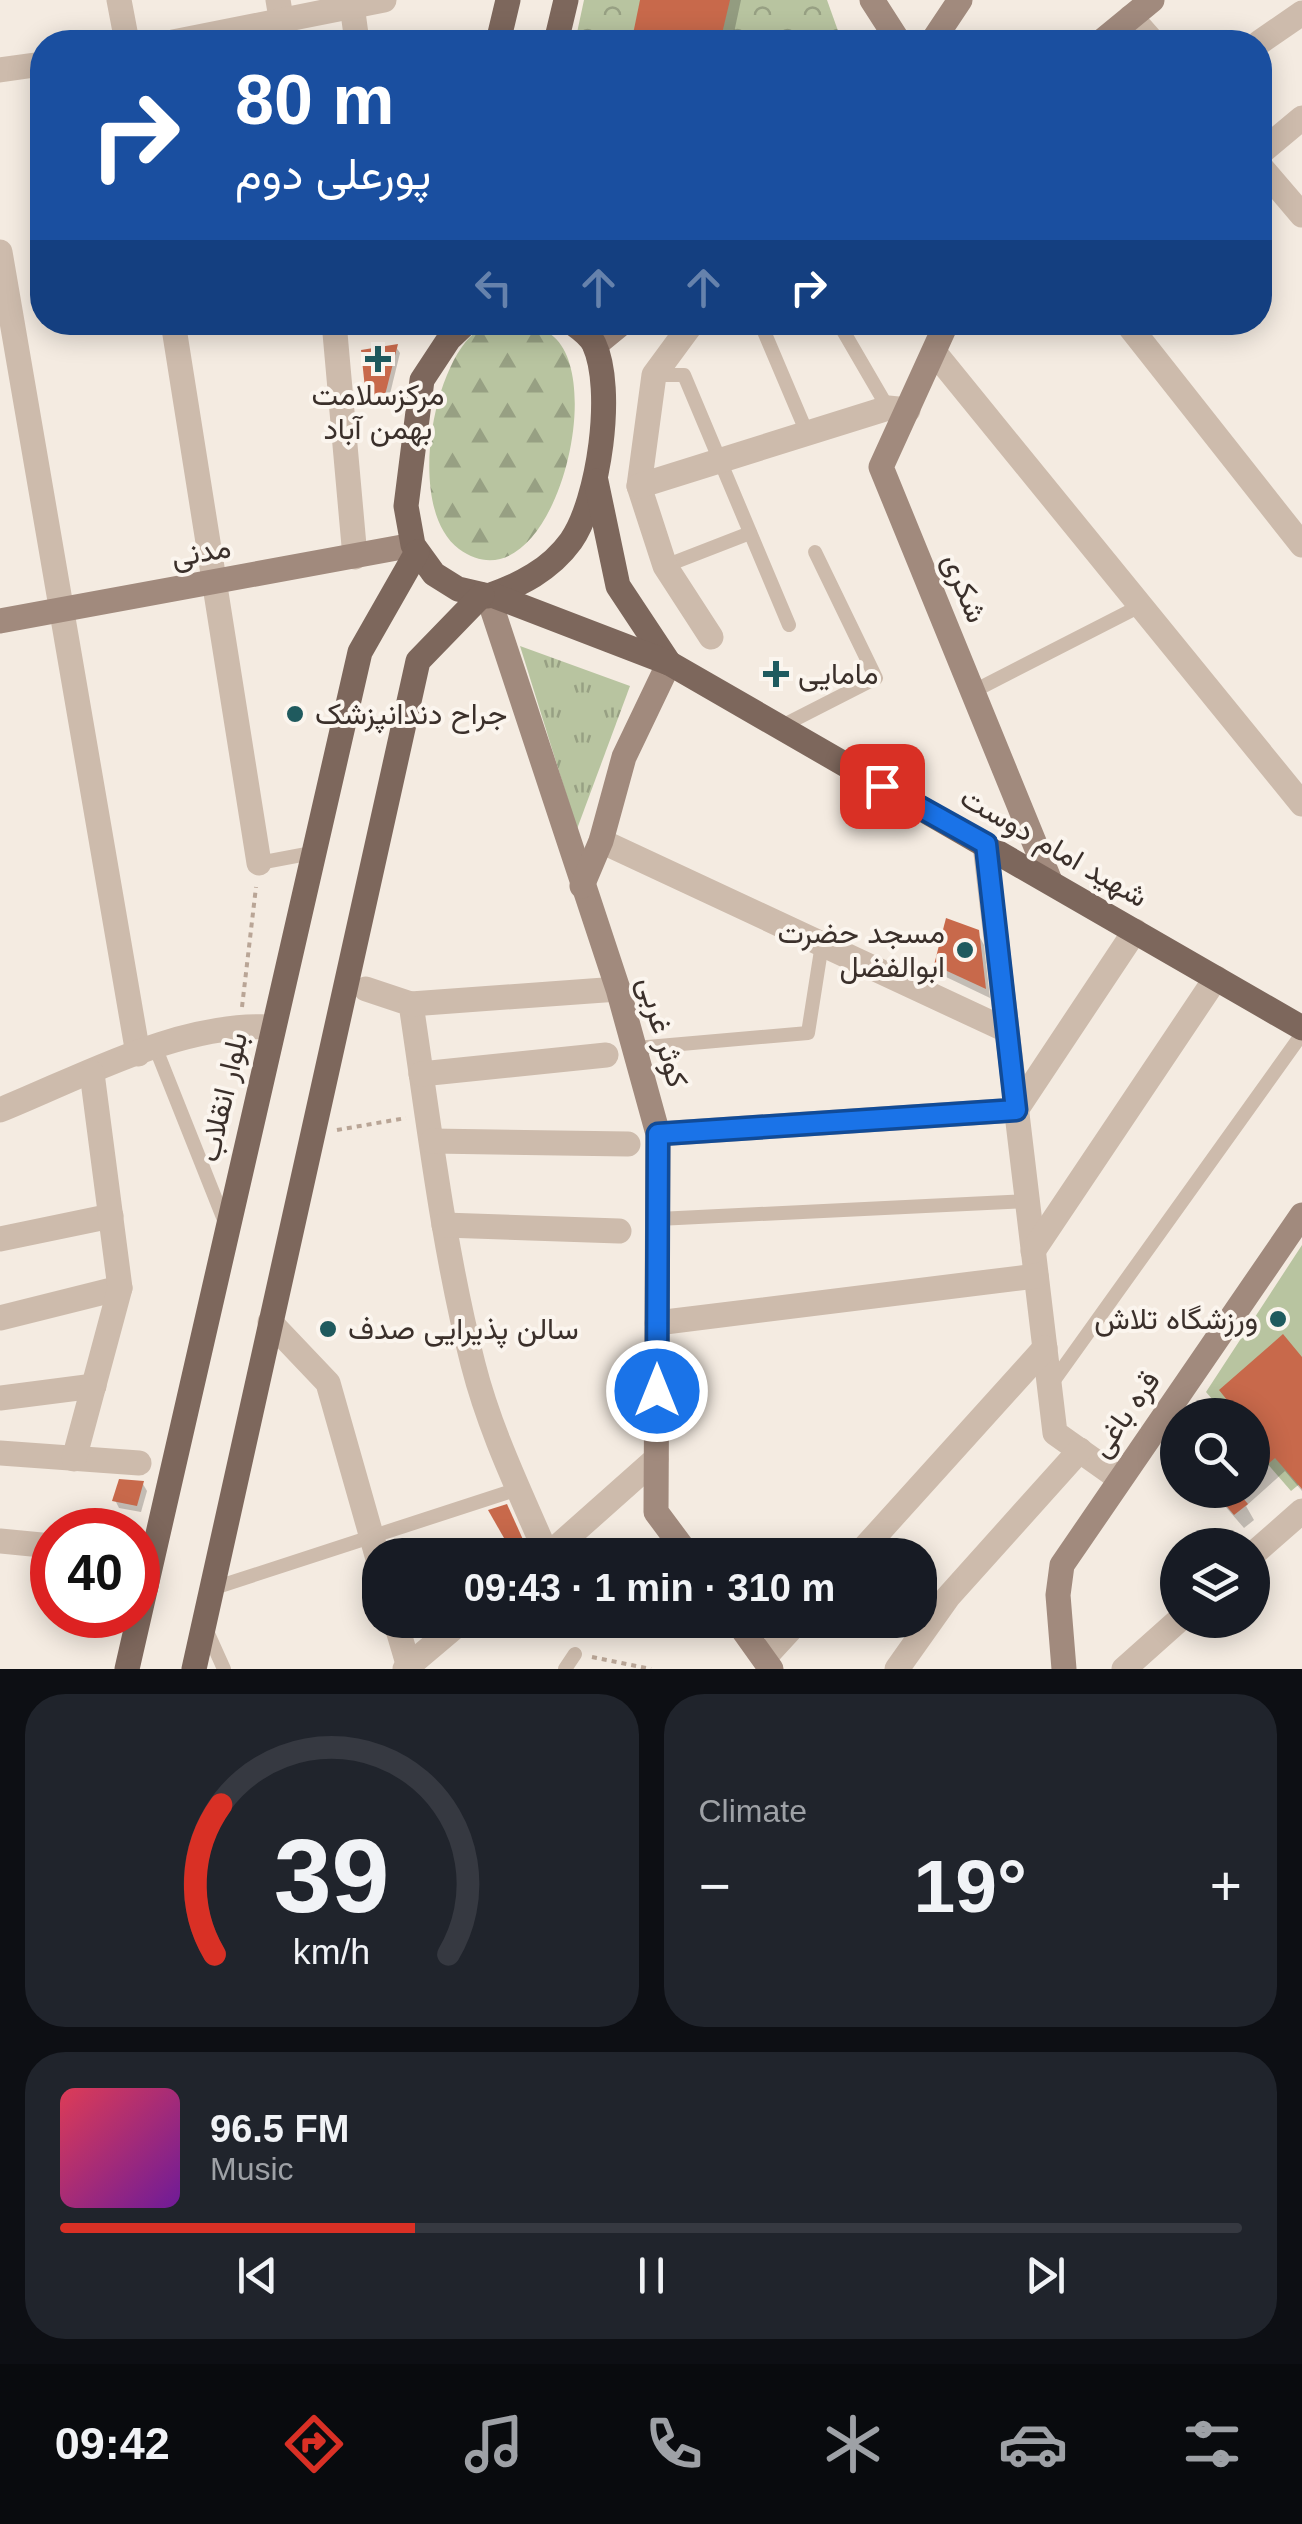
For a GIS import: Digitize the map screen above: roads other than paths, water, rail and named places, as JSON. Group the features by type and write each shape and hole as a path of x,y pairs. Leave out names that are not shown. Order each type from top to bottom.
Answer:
{"main road":[{"path":"501,30 508,0"},
{"path":"559,30 566,0"},
{"path":"415,548 406,506 422,380 432,335"},
{"path":"422,380 453,335"},
{"path":"585,335 602,385 596,479 618,586 669,663"},
{"path":"194,1669 418,661 487,595 546,568 572,539 596,479"},
{"name":"شهید امام دوست","path":"415,548 434,574 458,589 487,595 669,663 1050,881 1302,1031"},
{"name":"بلوار انقلاب","path":"157,1508 227,1227 360,652 415,548"},
{"name":"بلوار انقلاب","path":"128,1669 133,1638"}],"street":[{"path":"119,0 125,30"},
{"path":"235,30 384,0"},
{"path":"872,0 891,30"},
{"path":"940,30 960,0"},
{"path":"1115,30 1152,0"},
{"path":"352,5 356,30"},
{"path":"1272,34 1302,13"},
{"path":"1131,17 1143,30"},
{"path":"0,70 30,66"},
{"path":"1272,142 1302,118"},
{"path":"1272,178 1298,205"},
{"path":"0,252 58,611 147,1051"},
{"path":"175,335 259,863"},
{"path":"335,335 355,557"},
{"path":"683,335 654,375 639,486 664,566 711,637"},
{"name":"شکری","path":"936,335 898,409 881,467 1050,881"},
{"path":"938,335 1140,606 1302,804"},
{"path":"1136,335 1302,545"},
{"path":"639,486 898,409"},
{"name":"مدنی","path":"0,621 415,548"},
{"name":"کوثر غربی","path":"487,595 618,988 658,1134 656,1512 675,1538"},
{"path":"582,886 600,841 624,756 669,663"},
{"path":"600,841 1006,1030"},
{"path":"986,844 1055,1433 1120,1479"},
{"path":"1016,1110 1135,931"},
{"path":"657,1323 1034,1263 1216,978"},
{"path":"366,989 410,1004 618,988"},
{"path":"410,1004 444,1226 473,1364 496,1440 540,1538"},
{"path":"0,1110 147,1051 239,1026 272,1027"},
{"path":"421,1074 606,1054"},
{"path":"74,1459 120,1288 92,1073"},
{"path":"658,1134 1016,1110"},
{"path":"432,1141 628,1144"},
{"name":"قره باغی","path":"1064,1669 1058,1595 1062,1565 1302,1215"},
{"path":"0,1239 111,1216"},
{"path":"444,1226 619,1231"},
{"path":"0,1318 120,1288"},
{"path":"270,1322 328,1382 372,1537"},
{"path":"873,1538 1045,1348"},
{"path":"0,1398 94,1386"},
{"path":"897,1669 948,1597 1080,1450"},
{"path":"0,1452 138,1463"},
{"path":"567,1538 656,1459"},
{"path":"1270,1539 1302,1511"},
{"path":"0,1540 30,1543"},
{"path":"1124,1669 1160,1637"},
{"path":"400,1638 407,1668 442,1638"},
{"path":"749,1638 768,1663 786,1638"}],"lane":[{"path":"766,335 807,433"},
{"path":"847,335 898,409"},
{"path":"654,375 684,375 788,625"},
{"path":"664,566 750,533"},
{"path":"780,727 876,678 815,552"},
{"path":"972,692 1140,606"},
{"path":"259,863 312,853"},
{"path":"636,1048 808,1033 822,944"},
{"path":"1050,1386 1302,1031"},
{"path":"147,1051 227,1227"},
{"path":"658,1220 1027,1201"},
{"path":"210,1590 518,1489"},
{"path":"204,1624 224,1669"},
{"path":"565,1669 575,1654"}],"place":[{"name":"مرکزسلامت بهمن آباد","path":"378,359"},
{"name":"مامایی","path":"776,674"},
{"name":"جراح دندانپزشک","path":"295,714"},
{"name":"مسجد حضرت ابوالفضل","path":"965,950"},
{"name":"ورزشگاه تلاش","path":"1278,1319"},
{"name":"سالن پذیرایی صدف","path":"328,1329"}]}
